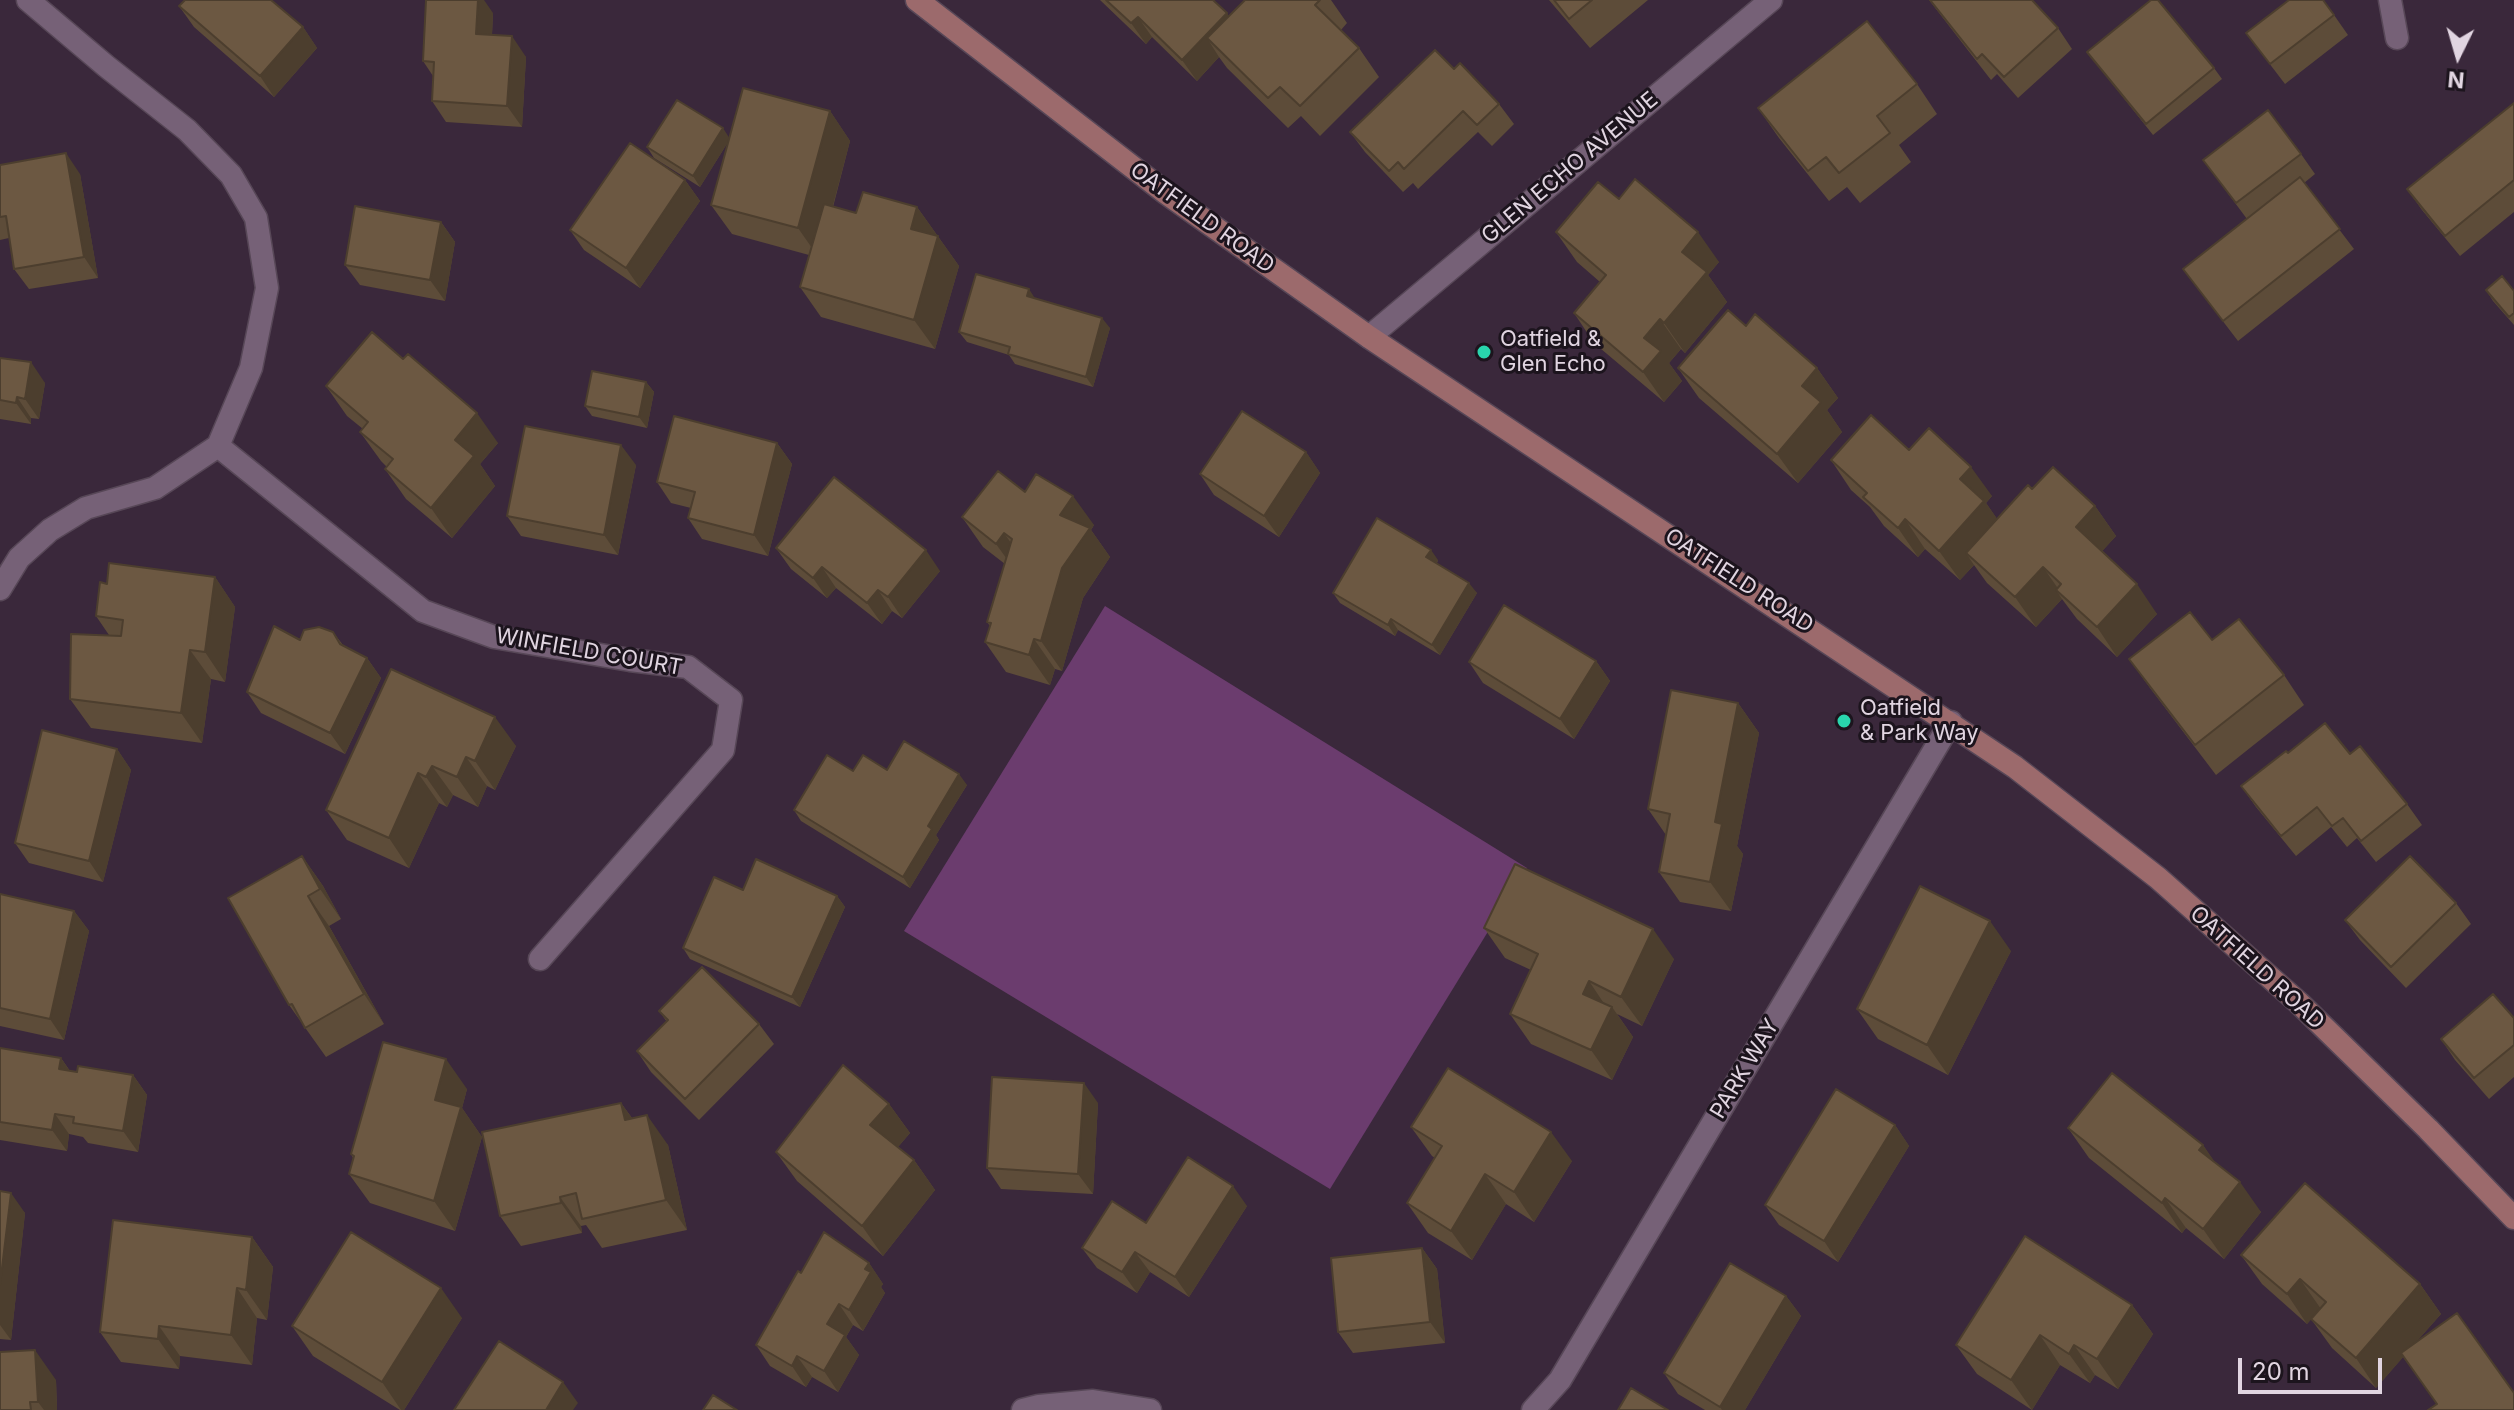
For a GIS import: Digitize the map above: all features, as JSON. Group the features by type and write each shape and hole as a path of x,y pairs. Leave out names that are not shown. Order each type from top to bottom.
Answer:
{"main road":[{"name":"OATFIELD ROAD","path":"917,0 1166,193 1369,337 2015,767 2158,878 2299,1003 2514,1218"}],"street":[{"path":"0,589 19,558 50,530 86,508 155,488 218,446 251,368 267,288 256,218 231,175 187,130 28,0"},
{"name":"GLEN ECHO AVENUE","path":"1369,337 1771,0"},
{"path":"2390,0 2397,38"},
{"name":"WINFIELD COURT","path":"218,446 423,611 494,637 688,667 731,700 723,750 540,959"},
{"name":"PARK WAY","path":"1533,1410 1560,1380 1951,722"},
{"path":"1023,1410 1093,1401 1150,1410"}],"shaded area":[{"path":"1105,606 1527,868 1330,1189 904,931"}],"building":[{"path":"185,0 271,0 303,27 260,76 179,6"},
{"path":"426,0 478,0 476,34 512,36 507,106 432,101 434,62 423,61"},
{"path":"1106,0 1213,0 1227,13 1182,60 1138,17 1131,23"},
{"path":"1245,0 1320,0 1315,5 1359,48 1300,106 1280,87 1268,98 1207,38"},
{"path":"1554,0 1592,0 1569,19"},
{"path":"1930,0 2032,0 2058,28 2004,77 1982,54 1977,59"},
{"path":"2151,0 2158,0 2214,68 2146,124 2087,52"},
{"path":"2289,0 2323,0 2334,15 2270,64 2246,33"},
{"path":"1867,21 1917,84 1877,116 1890,133 1839,173 1826,157 1808,171 1758,108"},
{"path":"1435,50 1454,69 1460,63 1499,104 1477,125 1463,111 1404,169 1398,162 1389,171 1350,132"},
{"path":"743,88 830,111 798,228 711,205"},
{"path":"677,100 723,128 693,176 647,147"},
{"path":"2514,103 2514,180 2445,236 2407,189"},
{"path":"2268,110 2301,154 2236,203 2203,160"},
{"path":"630,143 685,180 626,268 570,230"},
{"path":"66,153 84,257 14,269 6,216 0,217 0,165"},
{"path":"2300,177 2340,229 2223,321 2183,269"},
{"path":"1635,179 1698,232 1682,252 1707,272 1664,323 1660,319 1644,338 1661,351 1643,372 1574,313 1606,275 1556,232 1598,182 1619,199"},
{"path":"863,192 917,207 911,229 938,236 914,320 800,287 824,204 856,213"},
{"path":"355,206 441,222 430,280 345,265"},
{"path":"976,274 1029,289 1027,296 1102,318 1086,377 1008,354 1010,347 959,332"},
{"path":"2502,276 2514,291 2514,313 2509,317 2486,290"},
{"path":"1728,310 1746,326 1755,314 1817,368 1802,386 1821,402 1777,454 1678,368"},
{"path":"372,332 403,359 408,354 477,413 455,440 474,456 431,508 385,469 393,459 360,432 368,422 326,386"},
{"path":"0,358 31,362 25,399 17,397 16,403 0,400"},
{"path":"592,371 646,382 639,417 585,406"},
{"path":"1242,411 1306,452 1264,516 1200,474"},
{"path":"1871,415 1909,450 1929,428 1971,467 1960,479 1984,501 1939,551 1905,519 1898,528 1863,497 1867,493 1831,460"},
{"path":"674,416 777,443 754,535 688,518 695,492 657,482"},
{"path":"525,426 621,445 604,535 507,516"},
{"path":"2053,467 2095,506 2076,527 2137,584 2097,627 2056,590 2061,584 2043,567 2015,597 1966,553 2028,485 2032,489"},
{"path":"998,471 1025,492 1036,474 1073,496 1060,515 1090,528 1062,568 1041,641 1034,639 1029,655 985,642 991,623 987,622 1012,539 1004,533 996,544 962,517"},
{"path":"834,477 926,550 888,597 878,590 867,603 822,567 813,578 776,548"},
{"path":"1377,518 1431,550 1426,557 1469,583 1432,645 1391,619 1388,625 1333,593"},
{"path":"109,563 215,577 205,652 190,650 181,713 70,699 71,634 121,636 123,620 96,616 100,582 107,584"},
{"path":"1504,605 1596,661 1560,719 1469,662"},
{"path":"2190,612 2212,640 2239,619 2284,675 2195,745 2129,659"},
{"path":"274,626 300,640 304,630 319,627 333,632 340,644 367,658 330,733 247,692"},
{"path":"391,669 495,717 475,761 466,757 457,777 432,766 426,777 418,773 389,838 326,810"},
{"path":"1671,690 1738,703 1715,822 1722,824 1710,882 1659,872 1670,814 1648,809"},
{"path":"2325,723 2350,754 2360,746 2407,804 2361,841 2343,818 2332,826 2317,807 2281,836 2241,786"},
{"path":"42,730 117,749 89,861 15,843"},
{"path":"904,741 959,774 928,826 932,829 903,877 794,810 827,755 853,771 863,755 887,770"},
{"path":"302,856 320,889 308,896 364,994 305,1028 228,898"},
{"path":"2410,856 2456,903 2391,967 2345,920"},
{"path":"756,859 837,896 792,997 683,948 714,877 743,890"},
{"path":"1515,864 1653,929 1621,997 1589,981 1583,994 1612,1007 1591,1050 1510,1014 1538,954 1484,928"},
{"path":"1920,886 1990,921 1927,1045 1857,1009"},
{"path":"0,894 74,911 50,1019 0,1008"},
{"path":"702,967 759,1024 685,1099 637,1051 668,1020 659,1011"},
{"path":"2493,994 2514,1018 2514,1045 2474,1078 2441,1039"},
{"path":"383,1042 446,1059 435,1100 461,1107 434,1201 349,1174 354,1156 351,1154"},
{"path":"0,1048 61,1058 59,1069 77,1072 78,1066 133,1075 123,1131 73,1123 74,1117 55,1114 52,1130 0,1122"},
{"path":"843,1065 889,1104 870,1125 914,1160 862,1226 776,1152"},
{"path":"1448,1068 1551,1132 1514,1192 1485,1174 1451,1231 1407,1203 1442,1146 1411,1127"},
{"path":"2112,1073 2203,1145 2199,1150 2240,1182 2203,1229 2165,1198 2162,1203 2068,1128"},
{"path":"992,1077 1084,1083 1078,1174 987,1168"},
{"path":"1836,1089 1895,1125 1824,1241 1765,1205"},
{"path":"621,1103 625,1120 647,1115 666,1200 582,1219 576,1193 560,1197 561,1203 500,1216 482,1132"},
{"path":"1188,1157 1233,1186 1175,1277 1135,1252 1122,1272 1082,1248 1112,1201 1146,1223"},
{"path":"2305,1183 2420,1284 2356,1358 2311,1319 2326,1302 2300,1279 2287,1294 2241,1255"},
{"path":"0,1191 11,1193 0,1285"},
{"path":"113,1220 252,1237 246,1290 237,1288 231,1335 159,1326 158,1339 100,1332"},
{"path":"351,1232 441,1288 382,1382 292,1326"},
{"path":"824,1232 869,1263 865,1269 871,1272 849,1310 839,1304 827,1324 845,1335 824,1371 797,1356 792,1366 756,1345"},
{"path":"2025,1236 2132,1305 2097,1359 2074,1345 2069,1354 2040,1335 2011,1380 1956,1345"},
{"path":"1422,1248 1430,1322 1338,1332 1331,1258"},
{"path":"1730,1263 1786,1296 1720,1407 1664,1373"},
{"path":"2457,1313 2514,1393 2514,1410 2428,1410 2437,1404 2401,1353"},
{"path":"499,1341 563,1382 546,1410 454,1410"},
{"path":"35,1350 38,1402 30,1402 31,1410 0,1410 0,1352"},
{"path":"1631,1388 1668,1410 1618,1410"},
{"path":"713,1395 737,1410 703,1410"}],"place":[{"name":"Oatfield & Glen Echo","path":"1484,352"},
{"name":"Oatfield & Park Way","path":"1844,721"}]}
